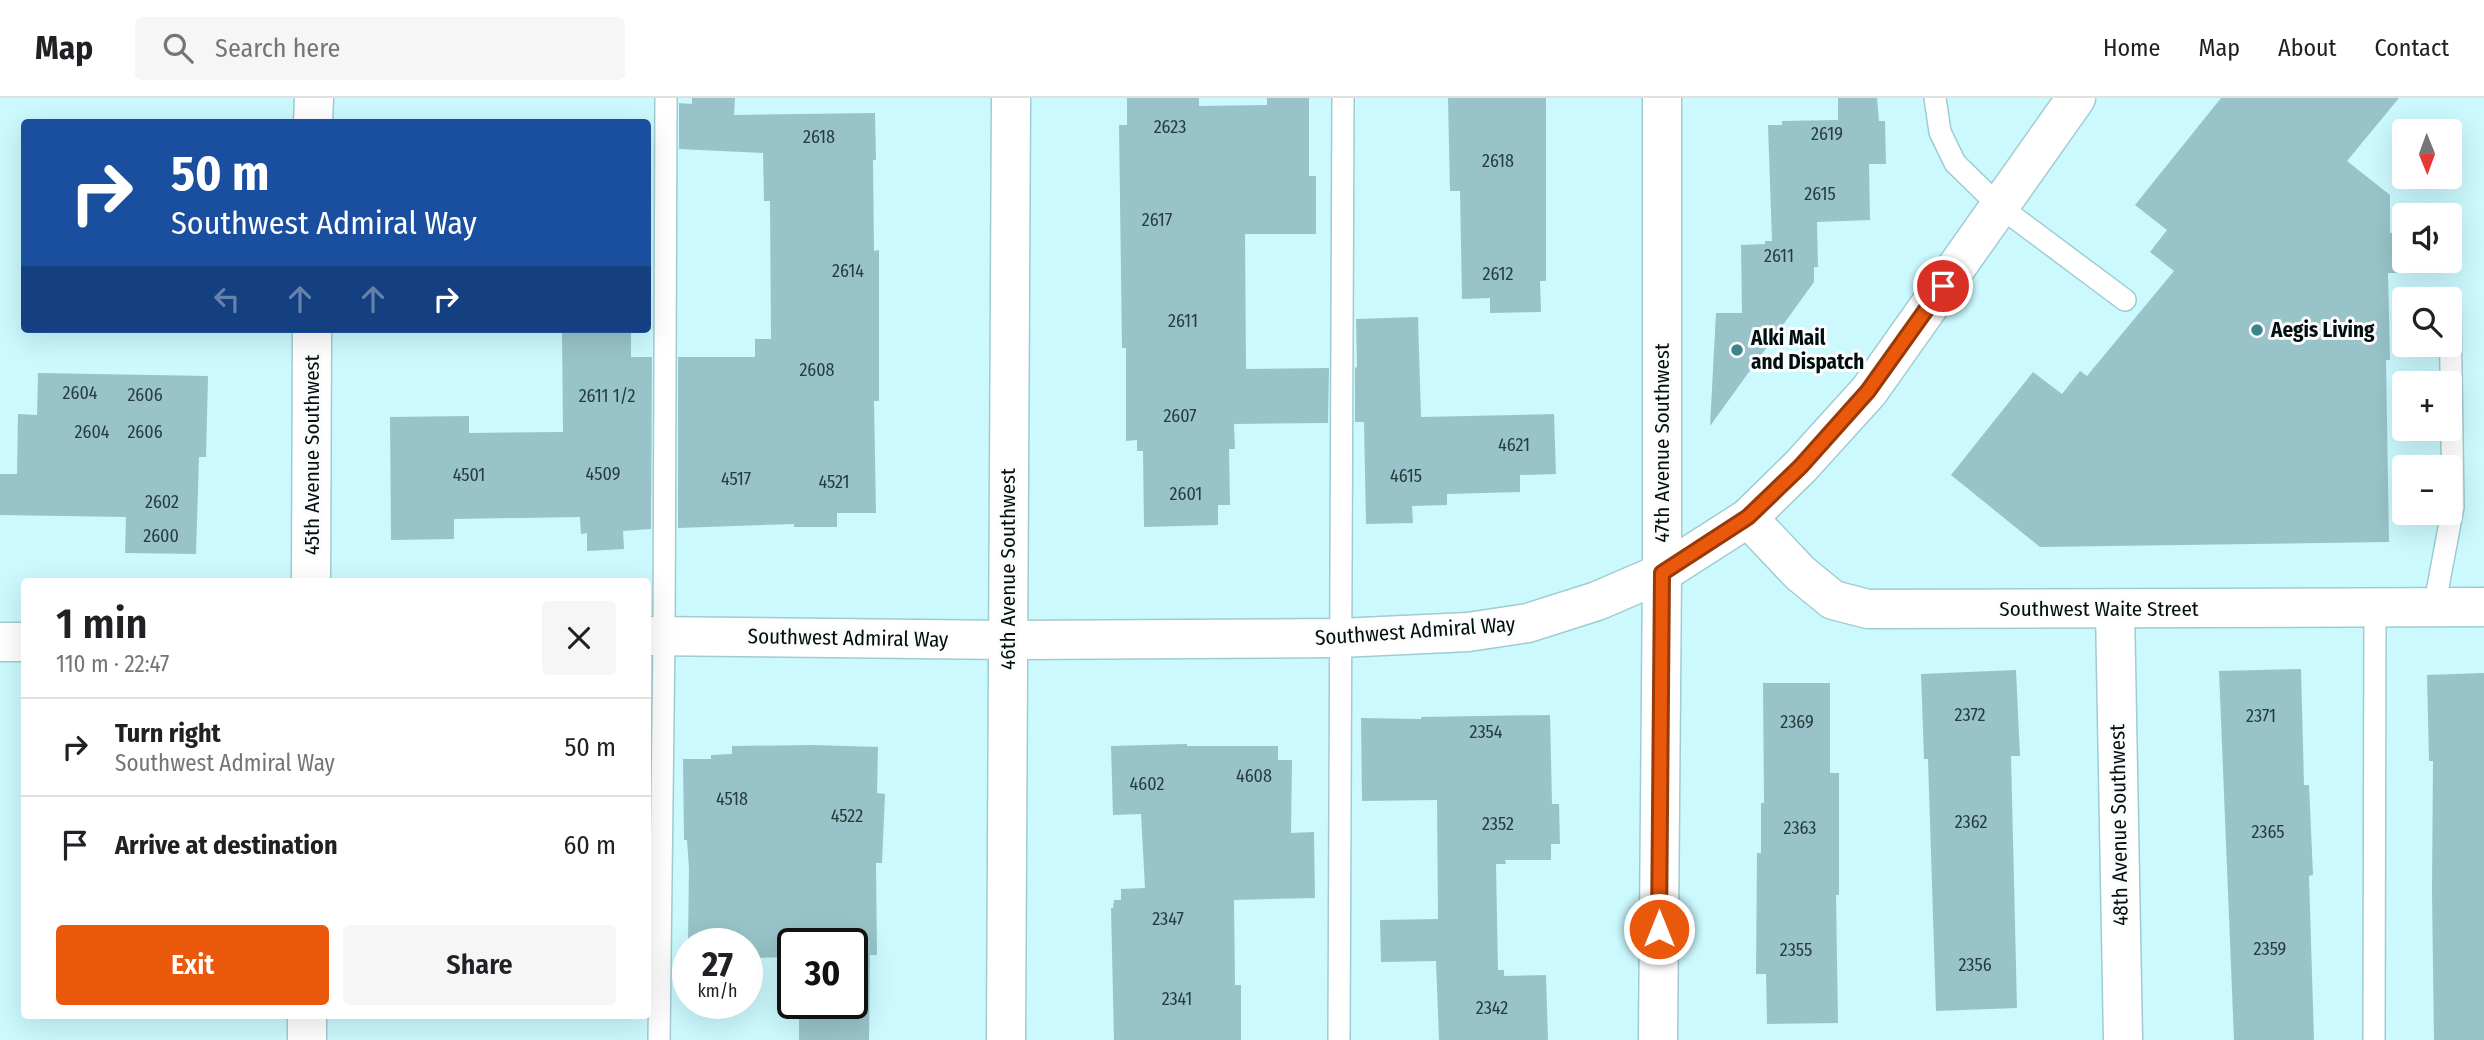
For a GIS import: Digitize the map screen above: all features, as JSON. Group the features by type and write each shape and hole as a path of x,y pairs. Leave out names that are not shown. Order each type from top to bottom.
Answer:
{"street":[{"path":"313,119 314,98"},
{"name":"46th Avenue Southwest","path":"1006,1040 1011,98"},
{"name":"47th Avenue Southwest","path":"1658,1040 1662,98"},
{"name":"Southwest Admiral Way","path":"656,636 1009,640 1340,638 1468,632 1528,624 1597,601 1662,573 1748,517 1801,466 1868,391 2076,98"},
{"name":"45th Avenue Southwest","path":"311,578 312,333"},
{"name":"Southwest Waite Street","path":"1748,517 1800,573 1833,600 1868,608 2115,610 2484,607"},
{"name":"48th Avenue Southwest","path":"2115,610 2123,1040"},
{"path":"0,642 21,642"},
{"path":"307,1019 307,1040"}],"lane":[{"path":"659,1040 656,636 666,98"},
{"path":"1339,1040 1343,98"},
{"path":"1935,98 1940,132 1955,163 1999,206 2125,300"},
{"path":"2434,608 2453,507 2451,357"},
{"path":"2374,1040 2375,608"}],"building":[{"path":"692,98 735,98 734,115 875,113 874,251 879,250 879,401 874,401 876,513 837,513 837,527 794,527 794,524 678,528 678,357 755,357 755,339 771,339 770,201 764,201 763,153 679,149 679,103 692,104"},
{"path":"1127,98 1199,98 1199,106 1267,105 1267,98 1309,98 1309,176 1316,176 1316,234 1245,234 1246,369 1329,368 1328,423 1234,424 1235,449 1229,449 1230,505 1218,505 1218,525 1144,527 1143,451 1137,451 1137,440 1126,441 1126,348 1122,348 1119,125 1127,125"},
{"path":"1448,98 1546,98 1546,281 1540,281 1541,312 1490,313 1490,298 1462,299 1460,191 1450,191"},
{"path":"1838,98 1877,98 1879,121 1885,121 1886,164 1869,164 1870,220 1817,222 1818,267 1814,267 1814,282 1710,426 1716,313 1742,313 1741,245 1772,241 1768,125 1782,125 1782,121 1838,120"},
{"name":"Aegis Living","path":"2221,98 2399,98 2347,161 2390,195 2390,360 2386,360 2389,542 2040,547 1951,475 2033,372 2062,394 2080,371 2087,376 2174,271 2150,252 2167,230 2135,205"},
{"path":"1418,317 1421,417 1554,414 1556,474 1520,475 1520,492 1447,494 1447,505 1412,506 1413,523 1366,524 1364,422 1355,422 1356,319"},
{"path":"562,333 631,333 631,357 652,357 651,529 623,531 624,549 587,551 587,533 581,534 580,517 454,519 454,539 391,540 390,417 469,416 469,433 563,432"},
{"path":"38,373 208,376 206,457 199,457 196,554 125,553 126,517 0,515 0,474 17,474 18,414 37,415"},
{"path":"2301,669 2304,785 2309,785 2313,875 2309,876 2314,1040 2234,1040 2219,671"},
{"path":"2016,670 2020,756 2011,756 2017,1008 1936,1011 1928,759 1924,759 1921,674"},
{"path":"2484,673 2484,1040 2434,1040 2433,761 2429,761 2427,675"},
{"path":"1763,683 1830,683 1830,773 1839,773 1839,895 1836,895 1838,1023 1767,1024 1766,974 1756,974 1757,853 1761,853 1761,803 1764,803"},
{"path":"1550,715 1552,804 1559,804 1560,844 1551,844 1551,860 1505,860 1506,864 1496,864 1498,970 1504,970 1504,976 1546,975 1548,1040 1439,1040 1436,961 1381,962 1380,920 1438,919 1437,800 1362,801 1361,718"},
{"path":"732,746 878,747 877,793 885,794 882,863 876,863 877,955 870,955 869,1040 799,1040 799,1019 868,1019 868,928 777,928 777,957 763,958 763,928 688,928 689,868 687,840 684,840 683,759 711,759 711,755 732,754"},
{"path":"1111,746 1278,746 1278,760 1292,760 1291,833 1314,832 1315,898 1234,900 1235,985 1241,985 1241,1040 1114,1040 1111,908 1114,900 1121,900 1121,889 1145,888 1141,814 1113,815"}],"place":[{"name":"Aegis Living","path":"2257,330"},
{"name":"Alki Mail and Dispatch","path":"1737,350"}],"route":[{"path":"1659,929 1662,573 1748,517 1801,466 1868,391 1943,286"}]}
